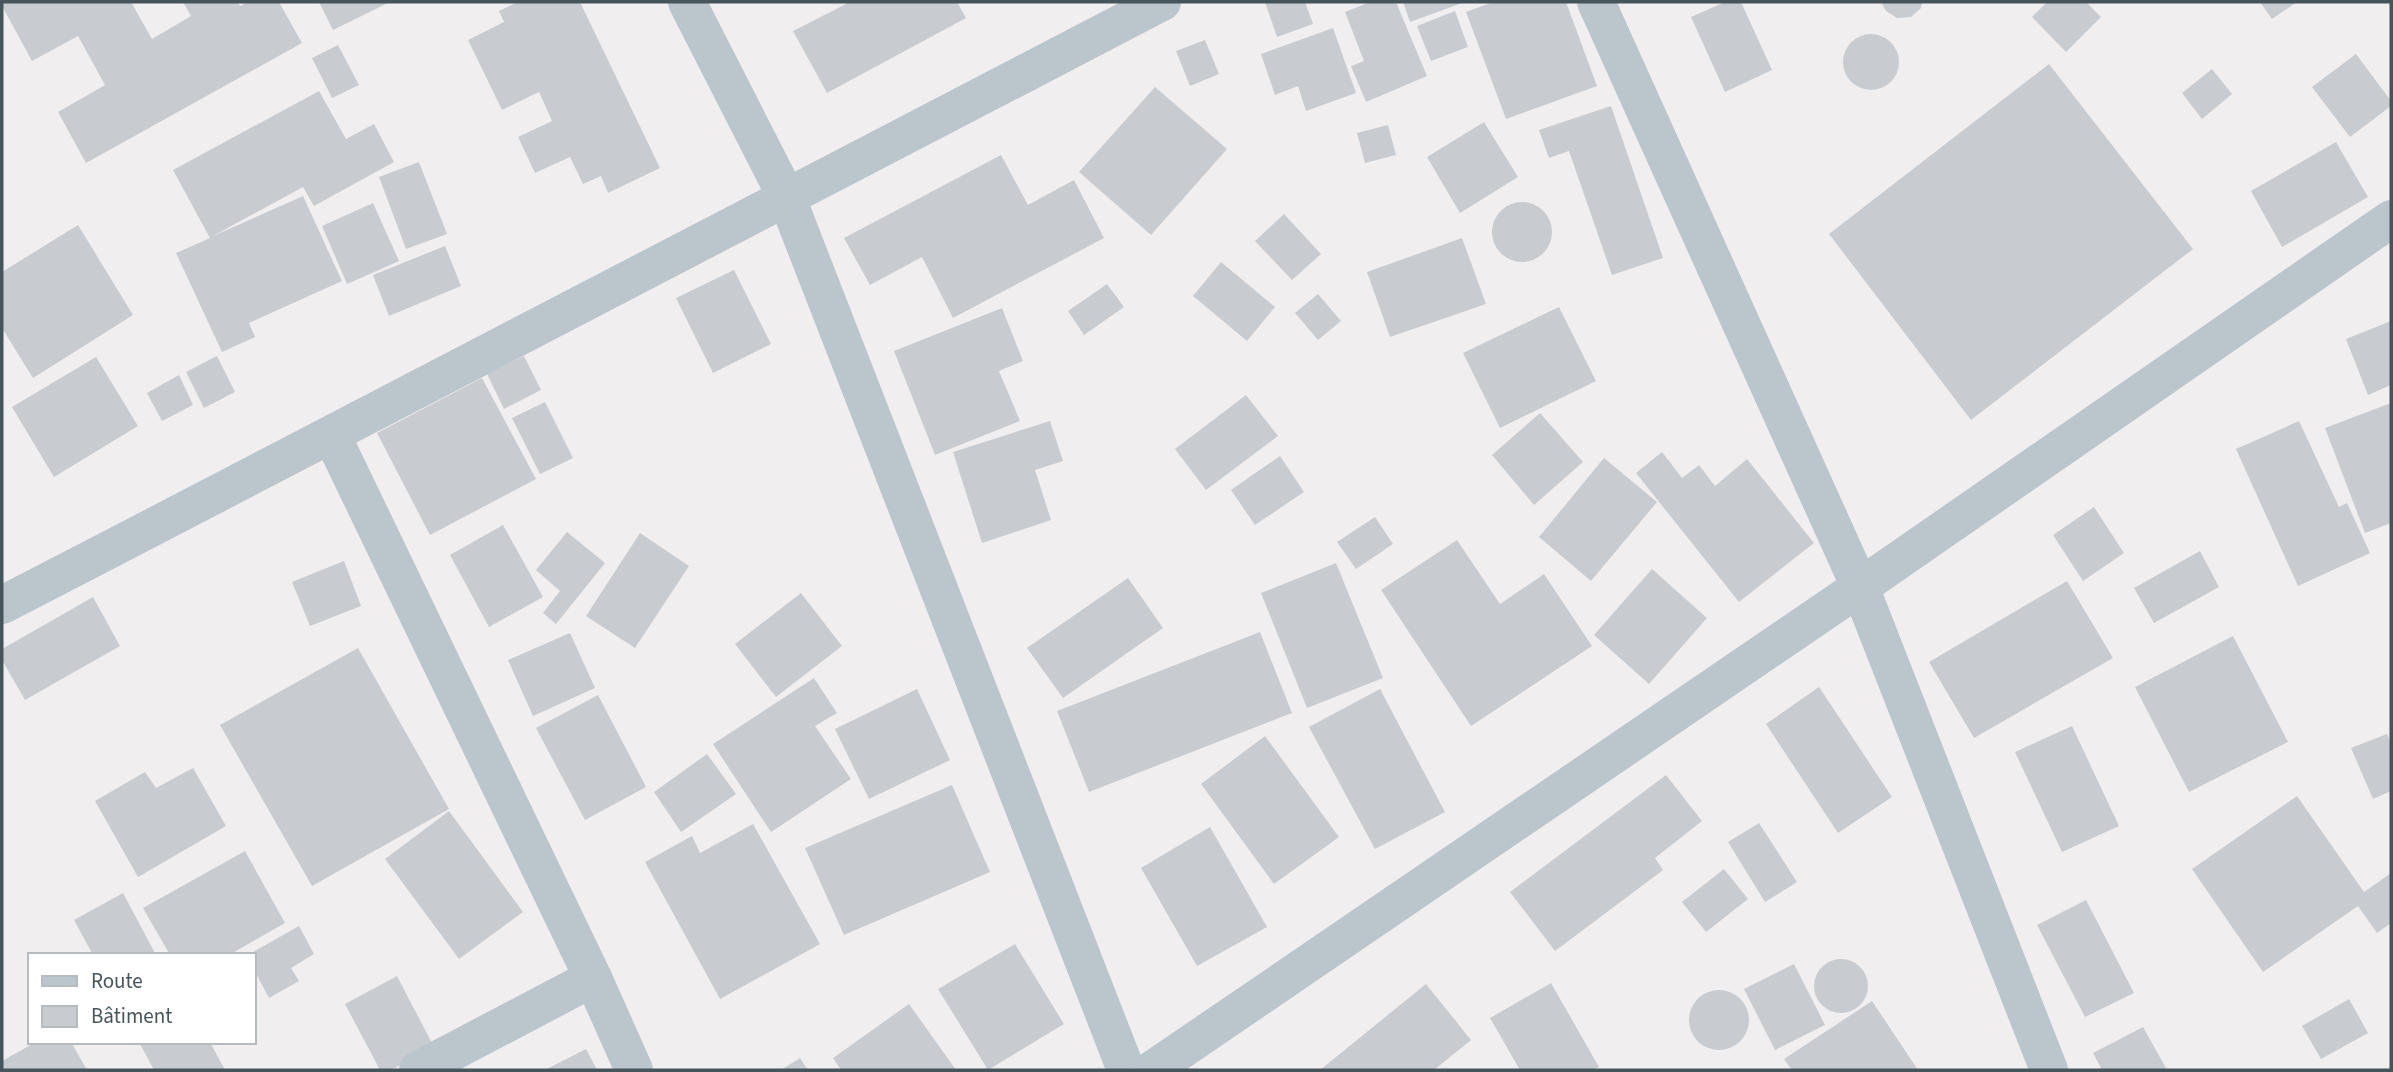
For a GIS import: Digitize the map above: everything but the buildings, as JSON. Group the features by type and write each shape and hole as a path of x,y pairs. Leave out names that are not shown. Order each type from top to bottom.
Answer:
{"street":[{"path":"687,2 786,196 1126,1070"},
{"path":"2,604 332,436 786,196 1163,2"},
{"path":"1596,2 1860,587 2049,1070"},
{"path":"1152,1070 1860,587 2391,219"},
{"path":"332,436 593,978 634,1070"},
{"path":"418,1070 593,978"}]}
